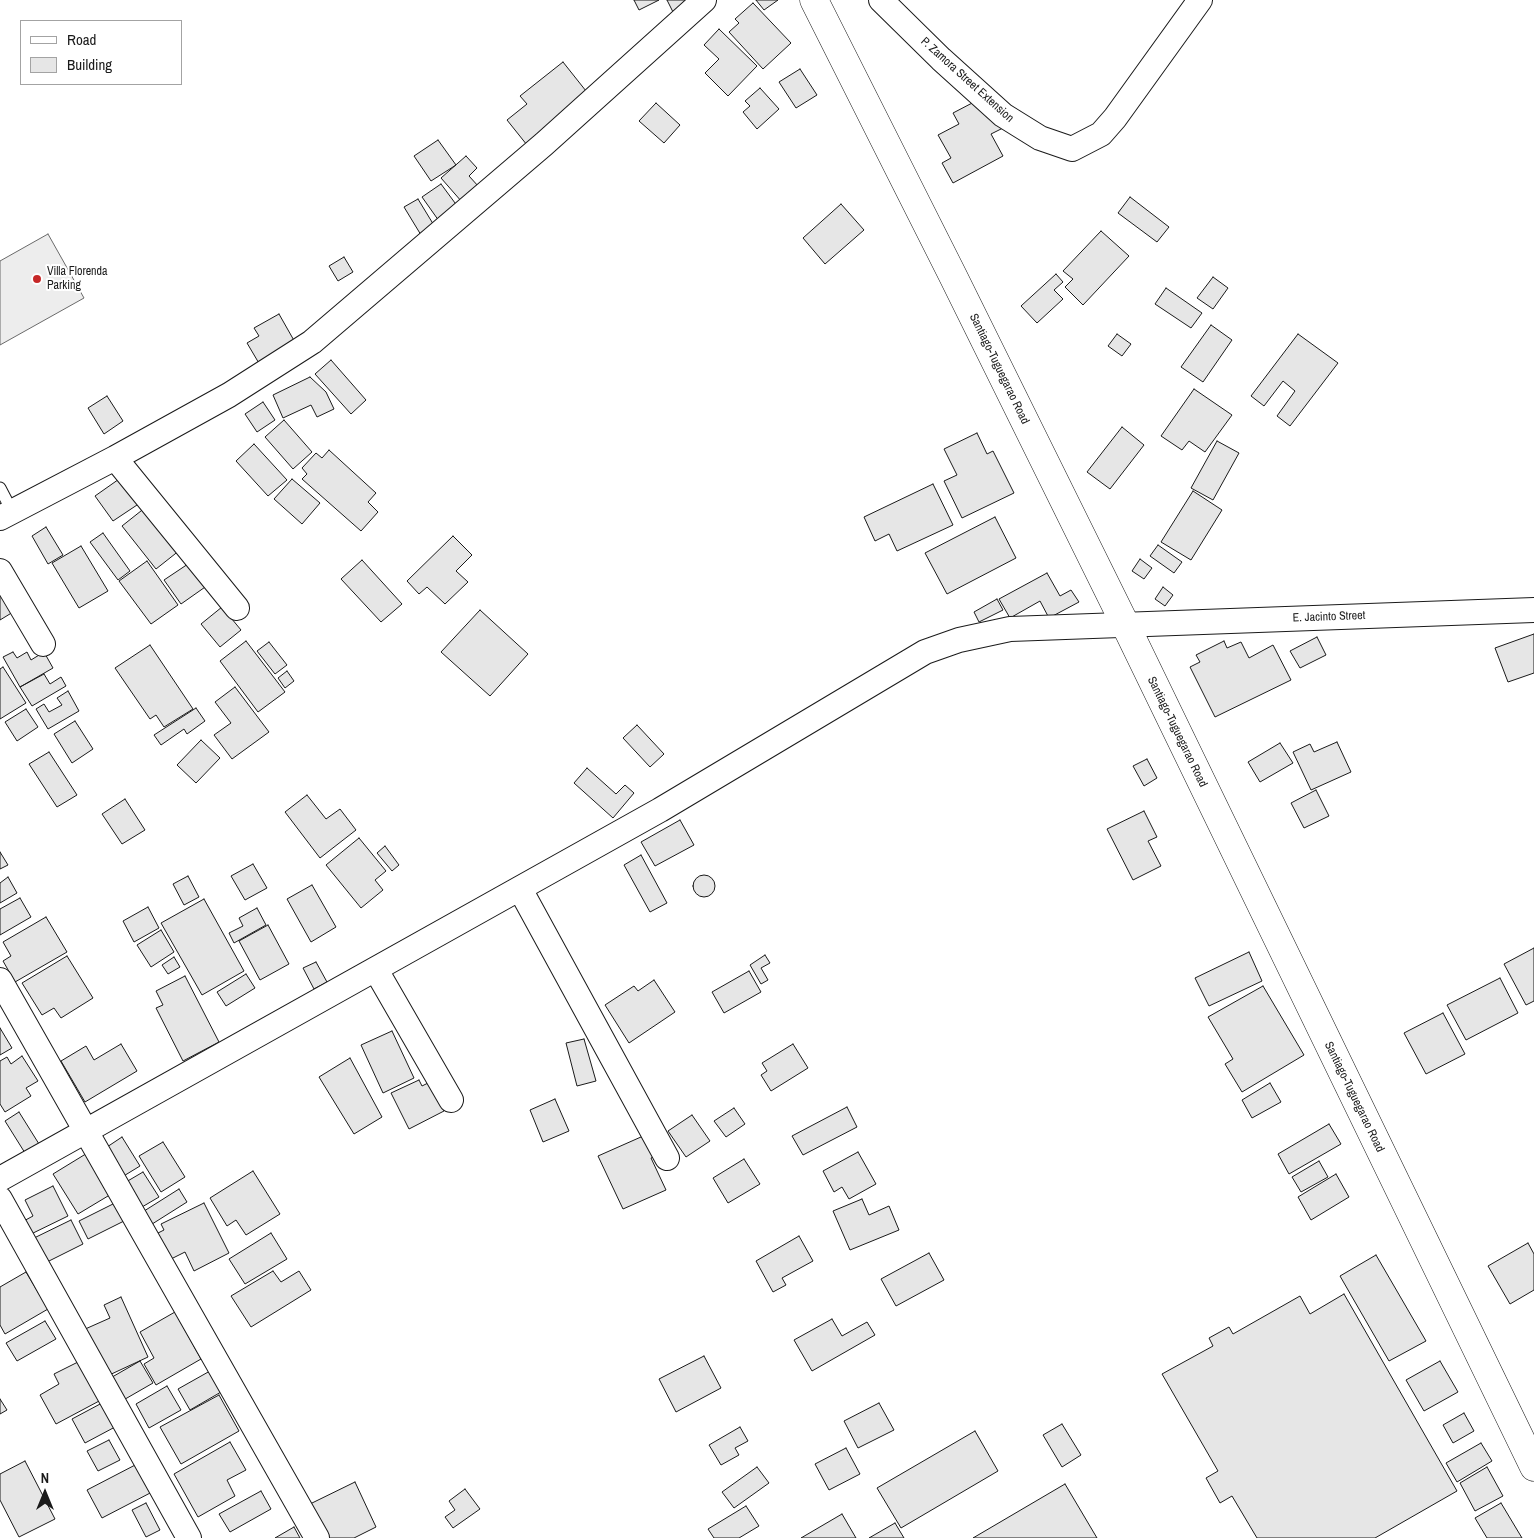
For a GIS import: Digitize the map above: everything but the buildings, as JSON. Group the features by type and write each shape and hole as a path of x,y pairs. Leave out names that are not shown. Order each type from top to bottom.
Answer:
{"highway":[{"name":"Santiago-Tuguegarao Road","path":"814,0 1125,624 1534,1468"}],"street":[{"path":"6,514 115,458 229,395 312,342 544,144 704,0"},
{"name":"P. Zamora Street Extension","path":"881,0 941,59 1003,115 1040,138 1072,149 1101,134 1200,0"},
{"path":"115,458 237,608"},
{"path":"0,571 43,644"},
{"name":"E. Jacinto Street","path":"0,1179 660,810 926,652 959,640 1010,629 1534,610"},
{"path":"520,889 668,1158"},
{"path":"376,970 451,1100"},
{"path":"0,980 317,1538"},
{"path":"0,1199 190,1538"}],"lane":[{"path":"0,488 6,514"}],"shaded area":[{"name":"Villa Florenda Parking","path":"48,234 84,298 0,345 0,261"}],"place":[{"name":"Villa Florenda Parking","path":"37,279"}]}
